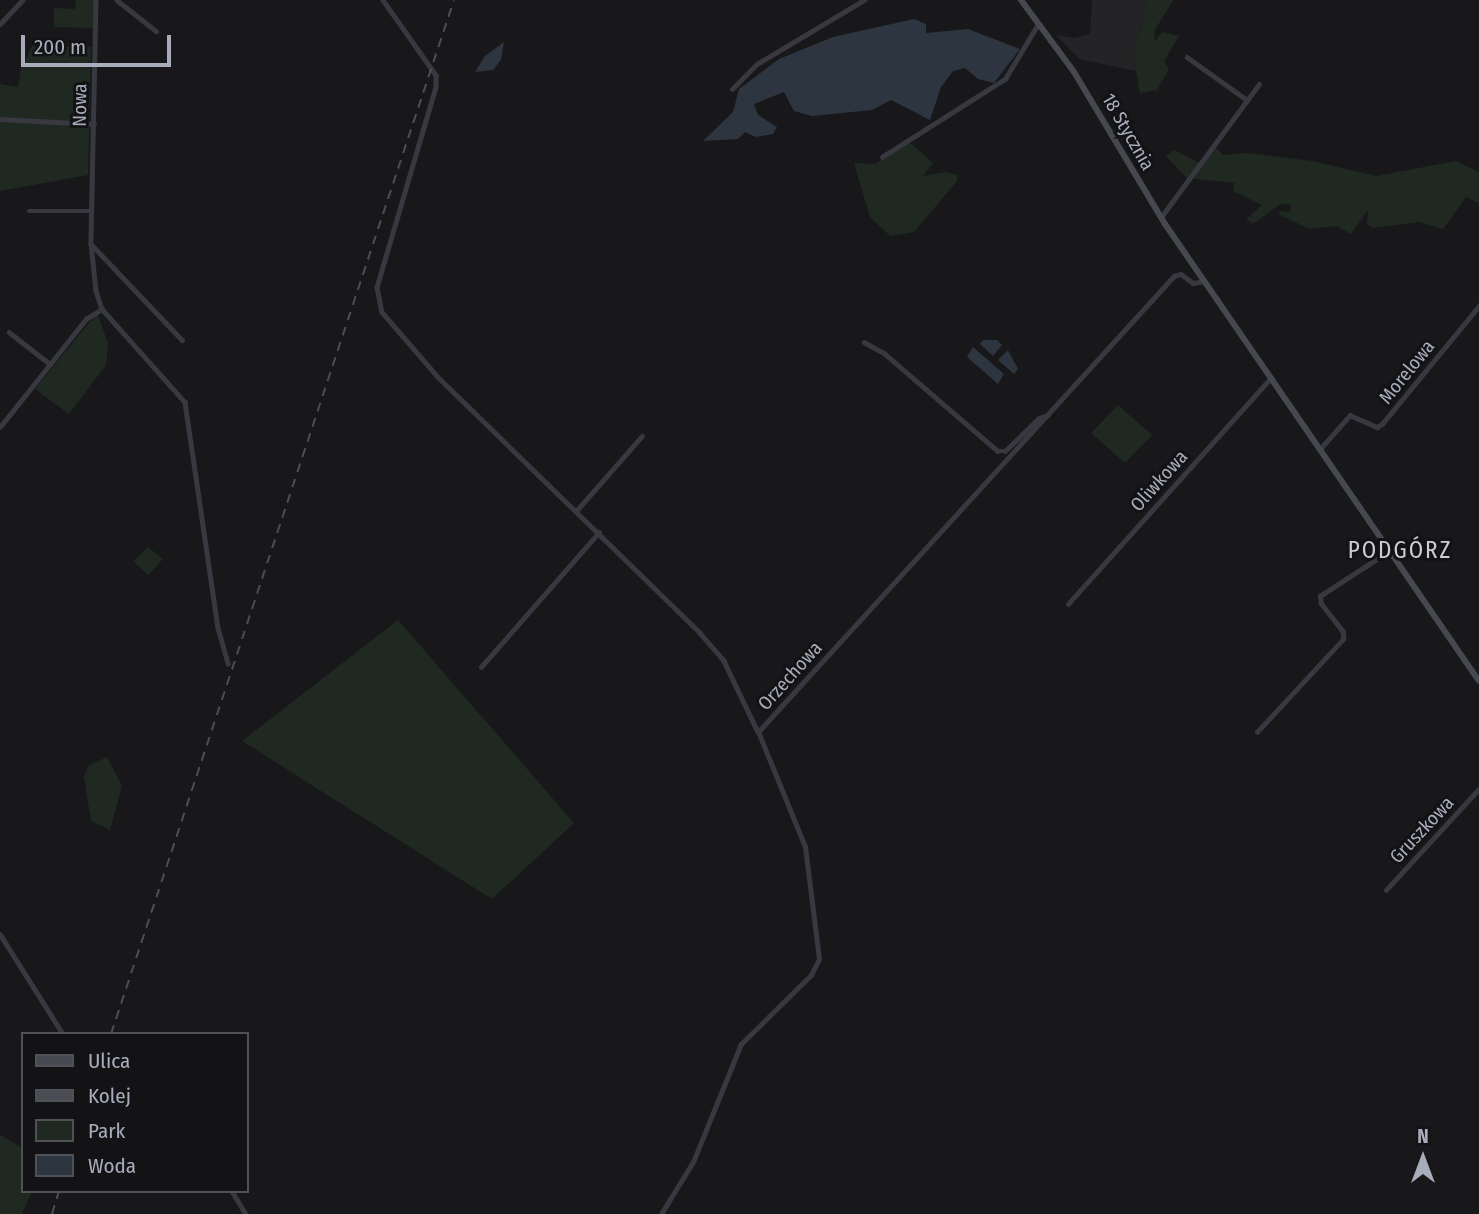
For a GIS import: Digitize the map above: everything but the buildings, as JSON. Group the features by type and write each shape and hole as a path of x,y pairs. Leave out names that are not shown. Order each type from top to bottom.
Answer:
{"street":[{"path":"0,24 22,0"},
{"name":"Nowa","path":"96,0 91,244 102,309"},
{"path":"117,0 156,31"},
{"name":"Orzechowa","path":"383,0 436,75 436,87 377,288 382,312 437,376 577,510 724,661 758,732 1174,276 1181,274 1193,283 1205,281"},
{"path":"732,89 757,64 864,0"},
{"name":"18 Stycznia","path":"1021,0 1081,84 1161,217 1479,681"},
{"path":"882,157 1005,79 1038,24"},
{"path":"1187,57 1247,100"},
{"path":"1161,217 1259,84"},
{"path":"0,119 94,124"},
{"path":"29,211 92,211"},
{"path":"91,244 182,340"},
{"name":"Morelowa","path":"1320,449 1350,415 1377,428 1382,424 1479,306"},
{"path":"0,427 86,319 102,309 186,402 218,628 228,664"},
{"path":"9,332 50,364"},
{"path":"864,342 1002,452 1039,418 1049,415"},
{"name":"Oliwkowa","path":"1068,604 1271,378"},
{"path":"577,510 642,436"},
{"path":"481,667 599,532"},
{"path":"1257,732 1343,639 1343,632 1321,604 1320,596 1389,551"},
{"path":"661,1214 693,1162 741,1044 811,975 819,959 805,847 758,732"},
{"name":"Gruszkowa","path":"1386,890 1479,789"},
{"path":"0,934 62,1032"},
{"path":"233,1193 246,1214"}],"shaded area":[{"path":"1092,0 1148,0 1133,54 1136,71 1079,59 1056,35 1074,38 1090,34"}],"green space":[{"path":"76,0 94,0 93,28 54,27 54,8 75,9"},
{"path":"1148,0 1173,0 1155,30 1154,42 1162,32 1179,36 1164,61 1169,69 1157,90 1140,93 1133,54"},
{"path":"32,46 91,47 88,175 0,191 0,84 18,87 22,61 25,62"},
{"path":"909,142 933,163 923,176 947,172 957,175 957,181 914,232 890,236 870,217 854,163 875,164"},
{"path":"1215,147 1223,155 1249,153 1312,161 1376,176 1456,161 1479,172 1479,203 1466,197 1443,229 1419,222 1373,228 1367,224 1368,210 1351,234 1337,226 1310,229 1280,215 1278,211 1290,212 1291,205 1280,204 1253,224 1246,219 1262,205 1233,191 1235,183 1187,178 1166,156 1174,150 1202,164"},
{"path":"97,313 108,343 106,365 69,414 35,389"},
{"path":"1118,405 1152,435 1125,463 1091,433"},
{"path":"148,547 163,559 148,575 133,561"},
{"path":"398,620 574,823 492,899 242,741"},
{"path":"107,757 122,786 110,830 91,821 84,776 89,765"},
{"path":"0,1135 21,1147 21,1193 31,1193 22,1214 0,1214"}],"water":[{"path":"914,19 926,24 926,33 968,29 1020,49 994,83 978,79 965,68 953,71 941,87 930,120 891,100 872,110 812,116 794,111 784,92 754,104 758,115 777,127 773,134 756,137 745,132 738,139 703,141 733,112 739,89 779,59 833,37"},
{"path":"504,42 501,60 493,70 475,72 485,56"},
{"path":"983,340 997,340 1002,345 993,356 980,344"},
{"path":"973,347 1004,374 998,384 967,357"},
{"path":"1008,350 1018,369 1014,374 998,360"}],"railway":[{"path":"112,1032 454,0"},
{"path":"52,1214 58,1193"}],"district":[{"name":"PODGÓRZ","path":"1400,550"}]}
